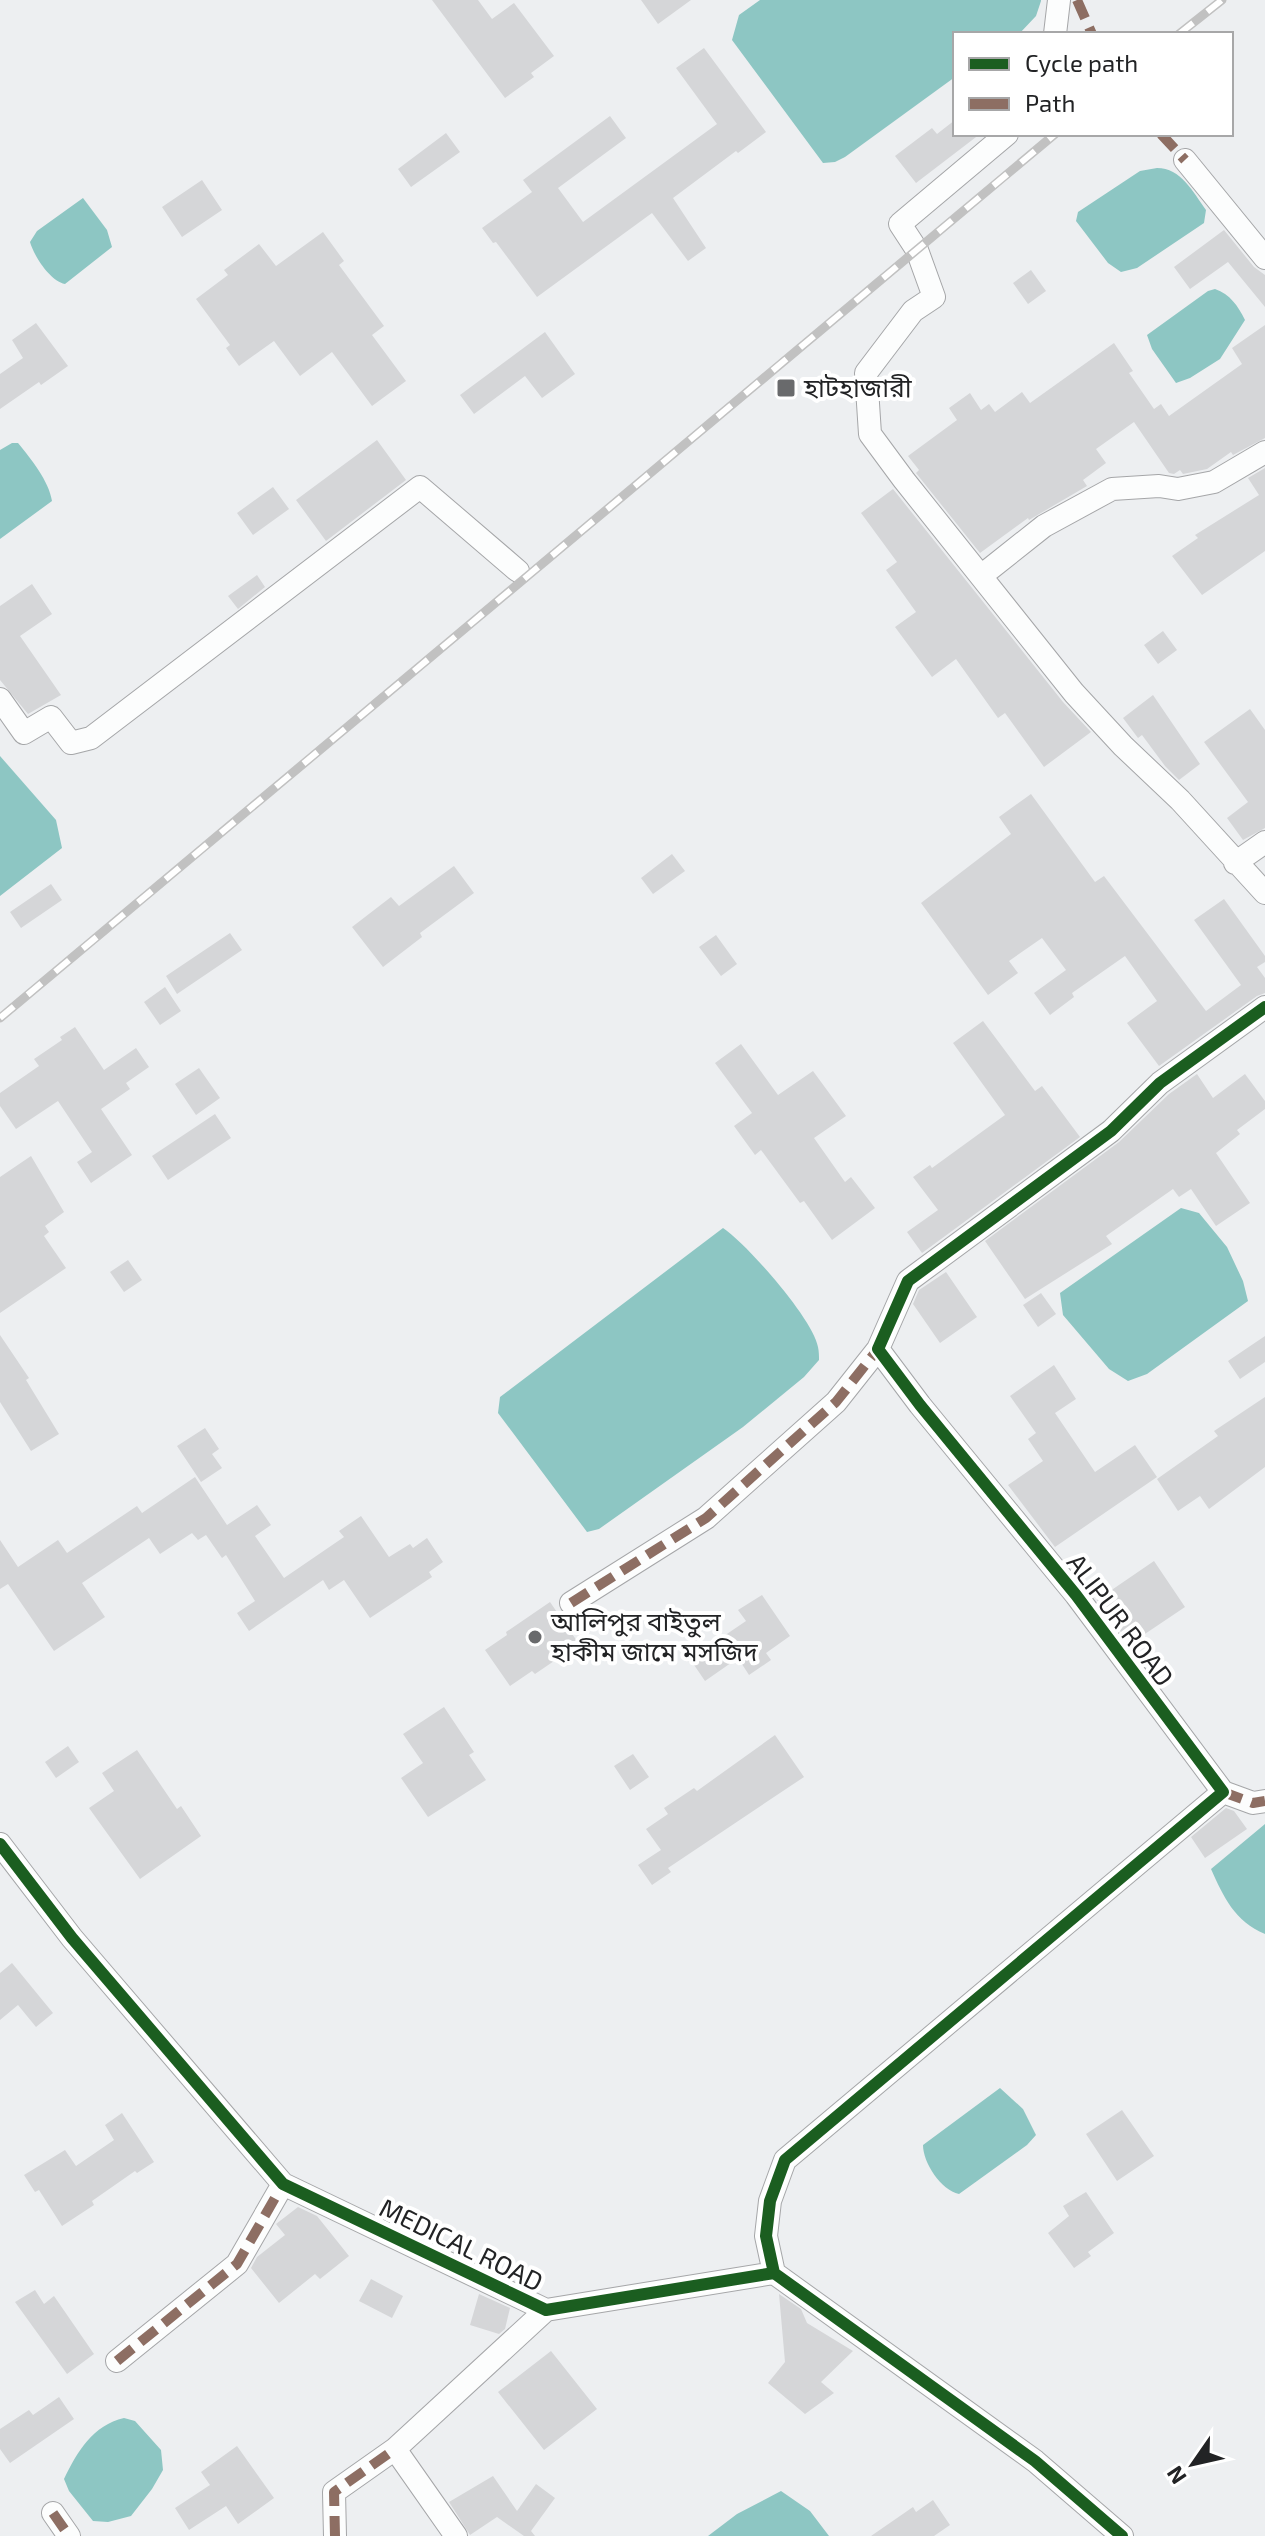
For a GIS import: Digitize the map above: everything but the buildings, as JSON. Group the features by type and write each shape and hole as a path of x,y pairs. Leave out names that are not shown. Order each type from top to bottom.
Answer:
{"street":[{"path":"1055,32 1059,0"},
{"path":"1005,136 900,224 917,250 934,297 913,311 866,373 870,434 1074,693 1123,746 1180,800 1265,893"},
{"path":"1185,160 1265,258"},
{"path":"981,576 1044,526 1112,489 1159,486 1178,489 1214,482 1265,452"},
{"path":"0,699 24,733 51,717 71,743 91,738 420,487 518,571"},
{"path":"1235,863 1265,842"},
{"path":"571,1603 706,1518 836,1402 878,1349 908,1281 1111,1131 1160,1083 1265,1007"},
{"name":"ALIPUR ROAD","path":"878,1349 1076,1595 1223,1792"},
{"path":"1122,2536 1035,2461 774,2273 766,2236 770,2201 785,2160 1223,1792 1253,1803 1265,1801"},
{"name":"MEDICAL ROAD","path":"0,1844 72,1938 283,2184 546,2310 774,2273"},
{"path":"117,2361 237,2264 283,2184"},
{"path":"335,2536 334,2492 395,2449 546,2310"},
{"path":"395,2449 456,2536"},
{"path":"53,2513 69,2536"}],"water":[{"path":"760,0 1041,0 1036,16 1021,32 953,32 953,78 845,157 823,163 732,40 739,15"},
{"path":"1157,168 1173,172 1186,182 1206,210 1204,223 1137,268 1121,272 1108,263 1076,221 1078,212 1140,171"},
{"path":"83,198 107,230 112,247 65,284 43,267 30,242 37,231"},
{"path":"1215,289 1233,301 1245,320 1220,359 1176,383 1152,349 1147,335"},
{"path":"18,443 34,463 52,501 0,539 0,450"},
{"path":"0,756 56,820 62,848 0,896"},
{"path":"1181,1208 1199,1213 1227,1247 1243,1281 1248,1301 1147,1374 1128,1381 1109,1369 1063,1315 1060,1293"},
{"path":"723,1228 762,1265 792,1301 813,1335 819,1360 804,1377 743,1427 599,1529 587,1532 498,1413 500,1397"},
{"path":"1265,1824 1265,1934 1238,1915 1225,1898 1211,1869"},
{"path":"1000,2088 1023,2109 1036,2135 1027,2145 959,2194 934,2175 923,2145"},
{"path":"124,2418 135,2421 161,2450 163,2470 131,2516 108,2522 93,2521 69,2491 64,2479 87,2441 103,2427"},
{"path":"781,2491 810,2511 829,2536 708,2536 737,2514"}],"railway":[{"path":"1182,32 1222,0"},
{"path":"0,1018 1053,136"}],"marked path":[{"path":"1077,0 1091,32"},
{"path":"1163,136 1185,160"},
{"path":"571,1603 706,1518 836,1402 878,1349"},
{"path":"1223,1792 1253,1803 1265,1801"},
{"path":"117,2361 237,2264 283,2184"},
{"path":"335,2536 334,2492 395,2449"},
{"path":"53,2513 69,2536"}],"cycle path":[{"path":"774,2273 766,2236 770,2201 785,2160 1223,1792 1076,1595 878,1349 908,1281 1111,1131 1160,1083 1265,1007"},
{"path":"0,1844 72,1938 283,2184 546,2310 774,2273 1035,2461 1122,2536"}],"place":[{"name":"হাটহাজারী","path":"786,388"},
{"name":"আলিপুর বাইতুল হাকীম জামে মসজিদ","path":"535,1637"}]}
